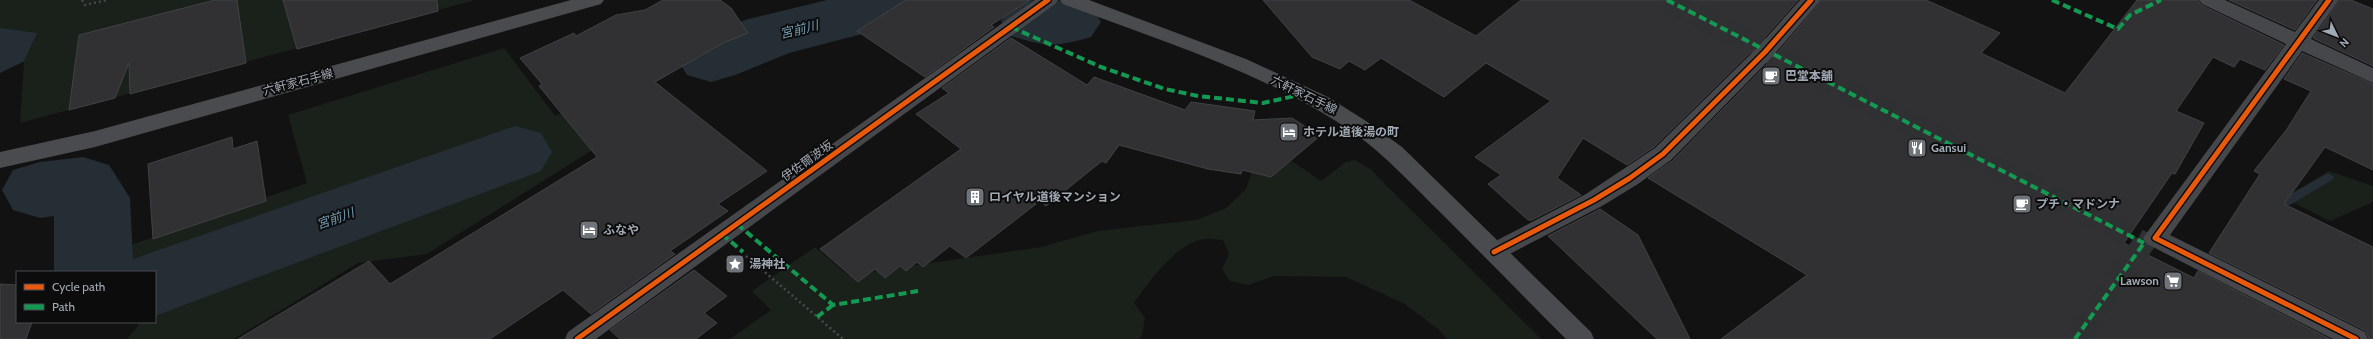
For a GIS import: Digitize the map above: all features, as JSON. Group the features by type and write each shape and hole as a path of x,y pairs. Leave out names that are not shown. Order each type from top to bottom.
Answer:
{"main road":[{"name":"六軒家石手線","path":"0,160 94,138 594,0"},
{"name":"六軒家石手線","path":"1070,0 1233,62 1330,106 1366,130 1394,153 1582,339"}],"street":[{"name":"伊佐爾波坂","path":"577,339 1048,0"},
{"path":"1494,252 1594,200 1630,178 1663,154 1765,52 1811,0"},
{"path":"2209,0 2373,76"},
{"path":"2329,0 2300,42 2155,238 2356,339"}],"path":[{"path":"82,0 85,5 107,0"},
{"path":"743,252 843,339"}],"shaded area":[{"path":"0,0 475,0 20,123 24,62 0,73"},
{"path":"0,28 37,33 24,61 0,73"},
{"path":"504,48 555,116 584,104 610,139 427,254 358,263 234,339 127,339 140,323 156,323 156,271 120,271 111,252 307,183 288,115"},
{"path":"1256,159 1292,161 1321,181 1346,162 1355,160 1370,169 1541,339 1447,339 1438,329 1405,304 1346,277 1274,276 1248,285 1230,281 1222,269 1229,254 1223,240 1204,239 1184,247 1164,264 1134,303 1145,318 1142,336 1139,339 730,339 771,310 752,291 815,247 848,275 1041,247 1098,231 1196,220 1226,208 1246,189"},
{"path":"2329,171 2373,186 2373,202 2330,221 2284,198"}],"building":[{"path":"215,0 237,0 246,63 130,94 129,63 115,98 69,110 79,35"},
{"path":"283,0 437,0 438,11 297,49"},
{"name":"ふなや","path":"663,0 720,0 731,8 748,33 723,43 655,82 767,171 718,204 728,211 670,251 675,254 591,314 563,290 490,339 238,339 369,261 390,284 597,157 539,86 542,84 520,58 574,33 576,36 616,15 645,10"},
{"path":"906,0 1030,0 991,25 994,27 925,77 857,31"},
{"path":"1263,0 1409,0 1476,36 1521,0 1798,0 1757,46 1654,147 1627,165 1583,138 1557,178 1581,195 1532,220 1528,220 1488,184 1501,175 1475,157 1551,101 1486,63 1444,97 1381,58 1365,70 1349,61 1340,69 1312,57"},
{"path":"1822,0 1926,0 2000,33 1981,53 2065,93 2137,0 2198,0 2201,5 2284,45 2265,70 2240,59 2234,67 2213,57 2176,111 2204,123 2175,174 2172,173 2124,243 2194,278 2198,271 2330,339 1721,339 1807,275 1648,178 1672,161 1773,58"},
{"path":"2229,0 2317,0 2295,30"},
{"path":"2340,0 2351,0 2373,9 2373,66 2313,38"},
{"path":"1011,38 1087,85 1094,77 1185,110 1191,102 1255,111 1253,120 1292,118 1320,136 1271,177 1242,170 1241,174 1208,169 1119,145 1106,163 1102,161 1046,206 1040,201 966,258 950,246 923,267 917,262 906,271 900,266 885,278 875,269 858,282 820,249 961,149 916,114 949,93 942,88"},
{"path":"2302,53 2373,84 2373,170 2325,147 2284,204 2373,247 2373,339 2369,339 2366,331 2209,253 2260,174 2254,171 2287,129 2311,91 2284,79"},
{"path":"232,137 233,149 257,141 266,201 153,239 148,164"},
{"path":"1600,209 1638,235 1690,339 1657,339 1548,236"},
{"path":"694,270 727,296 704,313 717,323 696,339 620,339 610,330"},
{"path":"0,284 16,285 16,323 32,323 26,339 0,339"}],"waterway":[{"name":"宮前川","path":"711,59 769,36 843,18 888,0"},
{"name":"宮前川","path":"1034,21 1044,24 1068,22"},
{"name":"宮前川","path":"156,284 515,152"},
{"path":"2286,202 2328,177"},
{"name":"宮前川","path":"40,190 83,185 92,198 94,271"}],"tunnel":[{"path":"1667,0 2144,243 2075,339"}],"marked path":[{"path":"1667,0 2144,243"},
{"path":"2052,0 2118,29 2130,15 2161,0"},
{"path":"1011,27 1101,67 1165,89 1231,101 1263,103 1278,101 1304,94"},
{"path":"737,224 833,305 918,291"},
{"path":"722,234 743,252"},
{"path":"2075,339 2144,243"},
{"path":"817,317 833,305"}],"cycle path":[{"path":"577,339 1048,0"},
{"path":"1494,252 1594,200 1630,178 1663,154 1765,52 1811,0"},
{"path":"2329,0 2155,238 2356,339"}],"place":[{"name":"巴堂本舗","path":"1771,76"},
{"name":"ホテル道後湯の町","path":"1289,132"},
{"name":"Gansui","path":"1917,148"},
{"name":"ロイヤル道後マンション","path":"975,197"},
{"name":"プチ・マドンナ","path":"2022,204"},
{"name":"ふなや","path":"589,230"},
{"name":"湯神社","path":"735,264"},
{"name":"Lawson","path":"2173,281"}]}
